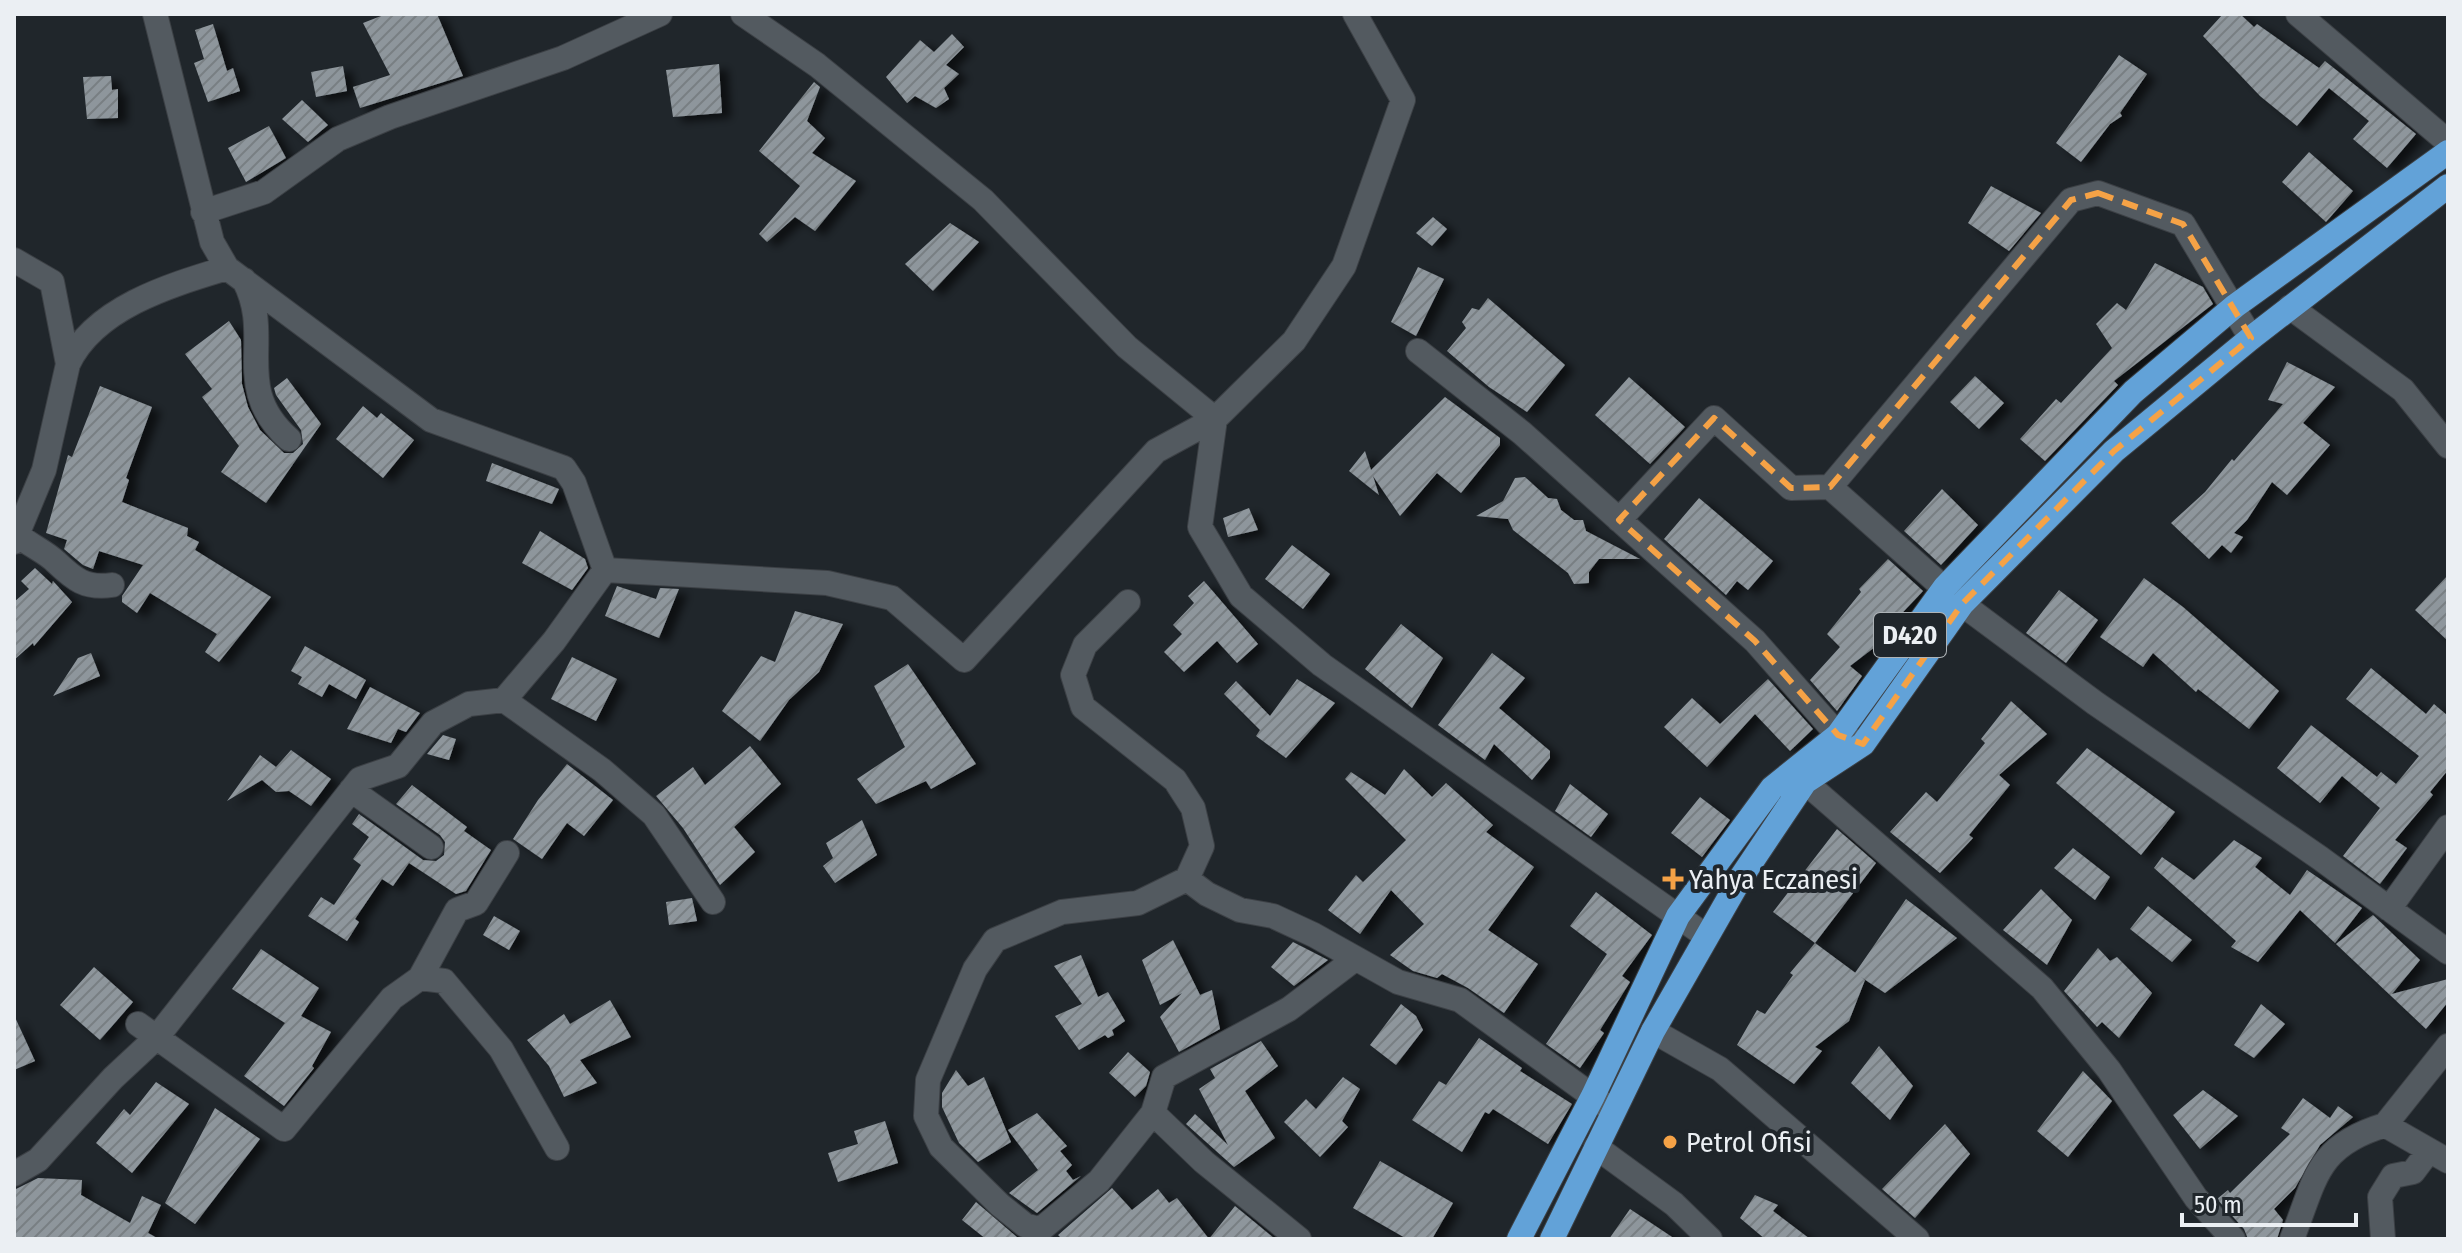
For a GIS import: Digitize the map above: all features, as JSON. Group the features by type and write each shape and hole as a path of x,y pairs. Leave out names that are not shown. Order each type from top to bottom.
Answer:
{"highway":[{"name":"D420","path":"1519,1239 1593,1096 1678,916 1772,788 1838,735 1953,596 2130,395 2235,306 2296,266 2448,152"},
{"name":"D420","path":"1552,1239 1653,1031 1706,936 1805,782 1863,744 1953,596 2114,451 2290,307 2448,186"}],"street":[{"path":"155,14 212,242 254,305 257,396 266,414 289,439"},
{"path":"203,212 264,192 338,139 390,117 563,58 660,14"},
{"path":"743,14 817,65 983,200 1127,347 1215,419"},
{"path":"605,570 827,583 892,598 964,660 1156,451 1215,419 1294,341 1344,266 1403,100 1355,14"},
{"path":"2298,14 2448,142"},
{"path":"1830,487 2071,200 2098,193 2183,224 2235,306 2251,338"},
{"path":"14,260 52,282 68,364"},
{"path":"112,585 83,585 17,539 44,470 68,364 78,343 98,324 184,281 236,274 431,420 564,468 574,483 605,570"},
{"path":"2290,307 2403,390 2448,446"},
{"path":"1418,351 1522,433 1755,641 1838,735 1863,744"},
{"path":"1619,520 1714,418 1791,488 1830,487 1953,596 2095,703 2448,952"},
{"path":"1215,419 1200,527 1241,596 1322,665 1706,936"},
{"path":"504,700 554,641 605,570"},
{"path":"1128,602 1085,645 1073,675 1083,707 1175,780 1193,808 1202,846 1187,879 1138,903 1062,912 995,940 975,969 928,1080 926,1116 941,1147 1026,1232 1040,1230 1099,1181 1153,1113 1164,1077 1289,1009 1355,959"},
{"path":"14,1174 38,1160 113,1078 147,1030 360,779 398,766 433,723 469,704 504,700 602,770 654,815 713,902"},
{"path":"1805,782 2042,988 2109,1070 2196,1198 2233,1239"},
{"path":"351,790 431,847"},
{"path":"2389,909 2448,827"},
{"path":"147,1030 284,1129 392,998 420,978 457,910 476,903 507,853"},
{"path":"1187,879 1240,910 1273,916 1314,935 1398,982 1460,1000 1614,1112"},
{"path":"420,978 444,981 501,1049 557,1148"},
{"path":"1653,1031 1720,1069 1917,1239"},
{"path":"2292,1239 2321,1164 2351,1135 2385,1125 2448,1046"},
{"path":"1153,1113 1267,1230 1299,1239"},
{"path":"2383,1239 2380,1197 2393,1176 2413,1172 2438,1157 2385,1125"},
{"path":"1596,1147 1674,1204 1710,1239"}],"highlighted area":[{"path":"2098,193 2183,224 2251,338 2114,451 1962,604 1863,744 1838,735 1755,641 1619,520 1714,418 1791,488 1830,487 2071,200"}],"building":[{"path":"386,14 437,14 463,76 360,108 353,87 390,75 363,23"},
{"path":"2223,14 2240,14 2254,27 2257,24 2319,68 2325,61 2416,134 2387,168 2353,139 2369,121 2329,88 2297,126 2260,96 2203,36"},
{"path":"213,24 227,71 233,68 240,91 208,102 194,63 204,59 195,30"},
{"path":"952,34 964,47 946,65 959,74 944,88 949,99 936,108 915,96 907,103 886,77 920,40 934,52"},
{"path":"2119,55 2147,74 2120,113 2122,116 2110,124 2081,162 2056,143"},
{"path":"719,64 722,113 673,117 666,70"},
{"path":"343,66 347,91 316,97 311,72"},
{"path":"111,76 112,90 118,89 118,118 87,119 83,77"},
{"path":"814,82 820,87 807,121 825,138 812,153 856,181 815,231 795,217 767,242 759,234 800,186 759,151"},
{"path":"302,100 328,125 308,142 282,119"},
{"path":"269,126 286,158 246,182 228,148"},
{"path":"2309,152 2353,191 2326,222 2282,182"},
{"path":"1991,186 2041,213 2009,251 1968,223"},
{"path":"1433,217 1447,229 1432,246 1416,233"},
{"path":"950,223 979,242 933,291 905,264"},
{"path":"2155,263 2203,287 2213,304 2114,381 2118,385 2045,461 2020,439 2056,399 2061,403 2112,348 2096,324 2117,303 2126,310"},
{"path":"1418,267 1444,279 1416,336 1391,322"},
{"path":"1488,298 1565,365 1527,412 1489,387 1447,351 1466,328 1462,322 1472,308 1479,310"},
{"path":"229,321 241,340 242,384 248,407 260,430 284,453 293,453 303,444 301,430 274,388 287,378 321,424 266,503 221,472 239,446 202,397 212,389 185,354"},
{"path":"2287,362 2335,387 2303,423 2330,445 2287,495 2272,482 2247,520 2234,533 2243,537 2231,553 2222,545 2209,559 2171,523 2205,492 2283,404 2268,400"},
{"path":"1975,376 2004,403 1979,429 1950,402"},
{"path":"1629,377 1685,427 1650,464 1595,415"},
{"path":"100,386 152,407 126,478 129,480 122,502 188,528 187,536 199,542 195,550 271,597 219,662 205,652 217,634 150,593 137,613 122,602 122,596 143,565 99,551 93,569 64,549 67,540 46,533 68,455 72,457"},
{"path":"1445,397 1500,438 1500,445 1461,493 1437,473 1400,516 1373,476 1379,495 1349,471 1365,451 1371,470"},
{"path":"363,406 377,418 381,413 414,440 383,478 336,439"},
{"path":"492,463 559,489 552,504 486,481"},
{"path":"1525,477 1548,498 1557,499 1561,510 1574,520 1583,520 1586,531 1640,559 1599,559 1589,572 1589,583 1574,584 1568,573 1513,530 1508,519 1476,516 1503,501 1515,478"},
{"path":"1942,489 1978,525 1941,565 1904,531"},
{"path":"1699,498 1773,561 1748,590 1737,581 1726,595 1664,539"},
{"path":"1249,508 1258,530 1228,537 1223,518"},
{"path":"540,531 585,559 588,568 572,590 522,563"},
{"path":"1292,545 1330,574 1303,609 1265,579"},
{"path":"1888,559 1923,591 1887,629 1892,634 1850,666 1862,676 1837,711 1810,680 1840,647 1827,634 1861,592 1859,589"},
{"path":"35,568 52,584 53,581 72,602 34,646 33,643 14,660 14,602 29,589 21,581"},
{"path":"2448,575 2448,641 2415,610"},
{"path":"2144,578 2183,607 2279,691 2249,729 2198,689 2196,692 2153,653 2143,667 2100,637"},
{"path":"1204,581 1258,644 1237,663 1217,641 1184,672 1164,652 1182,634 1173,625 1194,603 1188,596"},
{"path":"617,586 656,599 660,588 679,589 659,638 605,616"},
{"path":"2059,590 2098,620 2066,663 2026,633"},
{"path":"795,611 843,624 819,672 789,700 760,741 722,711 761,656 775,662"},
{"path":"1401,624 1443,658 1412,708 1365,669"},
{"path":"305,646 366,680 356,699 329,684 322,697 298,684 302,677 291,671"},
{"path":"91,653 100,676 53,696 78,658"},
{"path":"1492,653 1525,678 1499,708 1550,751 1550,758 1532,780 1494,744 1485,760 1438,725"},
{"path":"572,657 617,679 596,721 551,699"},
{"path":"908,664 976,764 931,789 926,781 876,804 857,779 905,747 874,686"},
{"path":"2371,668 2426,714 2434,704 2448,716 2448,770 2430,792 2433,795 2395,840 2407,848 2380,884 2343,856 2380,808 2342,776 2320,803 2277,768 2311,725 2377,777 2381,772 2396,784 2419,756 2346,699"},
{"path":"1297,679 1335,703 1286,758 1256,736 1260,730 1224,694 1236,681 1270,716"},
{"path":"1768,679 1813,729 1790,751 1755,714 1707,767 1664,727 1692,698 1720,724"},
{"path":"370,687 420,713 406,732 398,729 391,743 347,729"},
{"path":"2011,701 2047,734 1999,775 2010,785 1969,835 1973,838 1940,873 1890,832 1926,792 1937,802 1985,743 1981,739"},
{"path":"443,735 456,739 449,760 427,754"},
{"path":"750,746 781,784 734,827 755,852 720,885 683,828 656,796 693,767 705,785"},
{"path":"2087,748 2175,812 2141,855 2056,783"},
{"path":"291,750 331,779 311,806 289,791 276,792 262,780 227,801 260,755 276,767"},
{"path":"567,764 613,800 584,836 567,823 542,859 513,839 538,800"},
{"path":"1404,769 1432,797 1446,783 1493,825 1486,832 1534,867 1488,930 1538,964 1504,1013 1442,974 1437,978 1413,971 1390,955 1424,924 1391,890 1360,934 1328,910 1356,875 1363,882 1406,840 1345,779 1351,772 1385,795"},
{"path":"1570,784 1608,814 1591,837 1555,811"},
{"path":"412,785 467,827 464,831 491,850 466,891 456,894 409,863 393,886 382,879 355,919 359,922 347,941 308,916 321,897 334,905 361,865 353,859 369,837 352,824 359,814 423,860 436,861 444,855 445,842 440,835 396,804"},
{"path":"1700,797 1730,820 1702,857 1671,833"},
{"path":"862,820 877,855 835,883 823,866 833,858 826,843"},
{"path":"1837,829 1876,863 1815,943 1773,912"},
{"path":"2234,840 2262,858 2255,867 2290,895 2307,870 2362,908 2335,943 2300,910 2258,962 2231,947 2236,941 2154,868 2162,857 2194,880"},
{"path":"2073,848 2110,877 2095,900 2054,868"},
{"path":"2041,889 2072,920 2047,965 2003,930"},
{"path":"1596,892 1652,935 1622,976 1630,982 1600,1030 1604,1033 1580,1068 1546,1044 1607,954 1570,926"},
{"path":"692,898 697,921 669,925 666,902"},
{"path":"1906,899 1957,938 1885,993 1855,973"},
{"path":"2148,906 2192,940 2172,962 2130,929"},
{"path":"2373,915 2420,960 2392,994 2448,979 2448,1002 2426,1029 2336,944"},
{"path":"494,916 520,931 509,950 483,935"},
{"path":"1173,940 1200,995 1212,990 1220,1029 1179,1052 1160,1017 1182,993 1160,1005 1142,960"},
{"path":"1293,942 1328,960 1294,986 1271,967"},
{"path":"1815,943 1865,980 1849,1021 1815,1047 1822,1051 1794,1084 1737,1045 1757,1010 1765,1014 1793,975 1790,973"},
{"path":"2098,948 2110,961 2117,957 2152,993 2119,1038 2102,1022 2097,1027 2064,991"},
{"path":"261,949 319,988 301,1016 331,1032 312,1066 314,1068 284,1106 244,1076 285,1023 232,989"},
{"path":"1081,955 1098,997 1108,992 1125,1021 1112,1030 1114,1035 1108,1038 1105,1035 1079,1050 1055,1016 1082,1004 1054,966"},
{"path":"94,967 133,1002 100,1040 60,1005"},
{"path":"610,1000 631,1037 580,1060 597,1083 564,1097 549,1066 527,1040 564,1014 570,1024"},
{"path":"1401,1004 1416,1016 1423,1030 1396,1065 1370,1045"},
{"path":"2261,1004 2285,1024 2254,1058 2234,1045"},
{"path":"14,1015 35,1061 14,1070"},
{"path":"1479,1038 1522,1068 1520,1071 1572,1104 1548,1144 1493,1109 1489,1114 1485,1112 1462,1152 1412,1120 1439,1081 1446,1085"},
{"path":"1261,1041 1278,1066 1245,1091 1275,1138 1234,1167 1186,1124 1195,1114 1228,1145 1199,1089 1215,1078 1210,1069"},
{"path":"1879,1046 1913,1086 1890,1120 1851,1083"},
{"path":"1128,1052 1150,1072 1146,1086 1135,1097 1109,1073"},
{"path":"956,1070 968,1086 984,1077 1011,1142 978,1162 959,1143 942,1107 942,1093"},
{"path":"2083,1071 2112,1101 2068,1157 2037,1131"},
{"path":"1343,1077 1360,1089 1342,1121 1348,1127 1320,1157 1284,1122 1306,1099 1316,1109"},
{"path":"156,1082 189,1104 132,1173 96,1143 124,1109 130,1115"},
{"path":"2203,1090 2238,1116 2200,1149 2173,1115"},
{"path":"2303,1098 2330,1118 2338,1106 2353,1117 2320,1145 2295,1188 2274,1209 2283,1220 2277,1239 2248,1239 2244,1229 2217,1199 2228,1190 2230,1193 2290,1134 2281,1128"},
{"path":"215,1108 260,1139 195,1224 165,1203"},
{"path":"1037,1113 1067,1146 1060,1151 1072,1165 1066,1171 1073,1180 1081,1176 1037,1213 1009,1193 1038,1170 1008,1130"},
{"path":"885,1121 898,1163 838,1182 828,1153 858,1144 854,1131"},
{"path":"1945,1124 1970,1154 1915,1218 1882,1189"},
{"path":"1380,1161 1453,1203 1432,1239 1407,1239 1353,1208"},
{"path":"38,1178 82,1180 81,1195 130,1223 142,1196 161,1205 148,1233 159,1239 14,1239 14,1190"},
{"path":"1112,1188 1132,1210 1158,1189 1169,1203 1177,1198 1209,1239 1062,1239 1058,1235"},
{"path":"1755,1195 1778,1205 1773,1211 1810,1239 1765,1239 1740,1218"},
{"path":"976,1202 1018,1238 986,1239 962,1220"},
{"path":"1235,1206 1275,1239 1209,1239"},
{"path":"1630,1209 1675,1239 1609,1239"}],"place":[{"name":"Yahya Eczanesi","path":"1673,879"},
{"name":"Petrol Ofisi","path":"1670,1142"}]}
